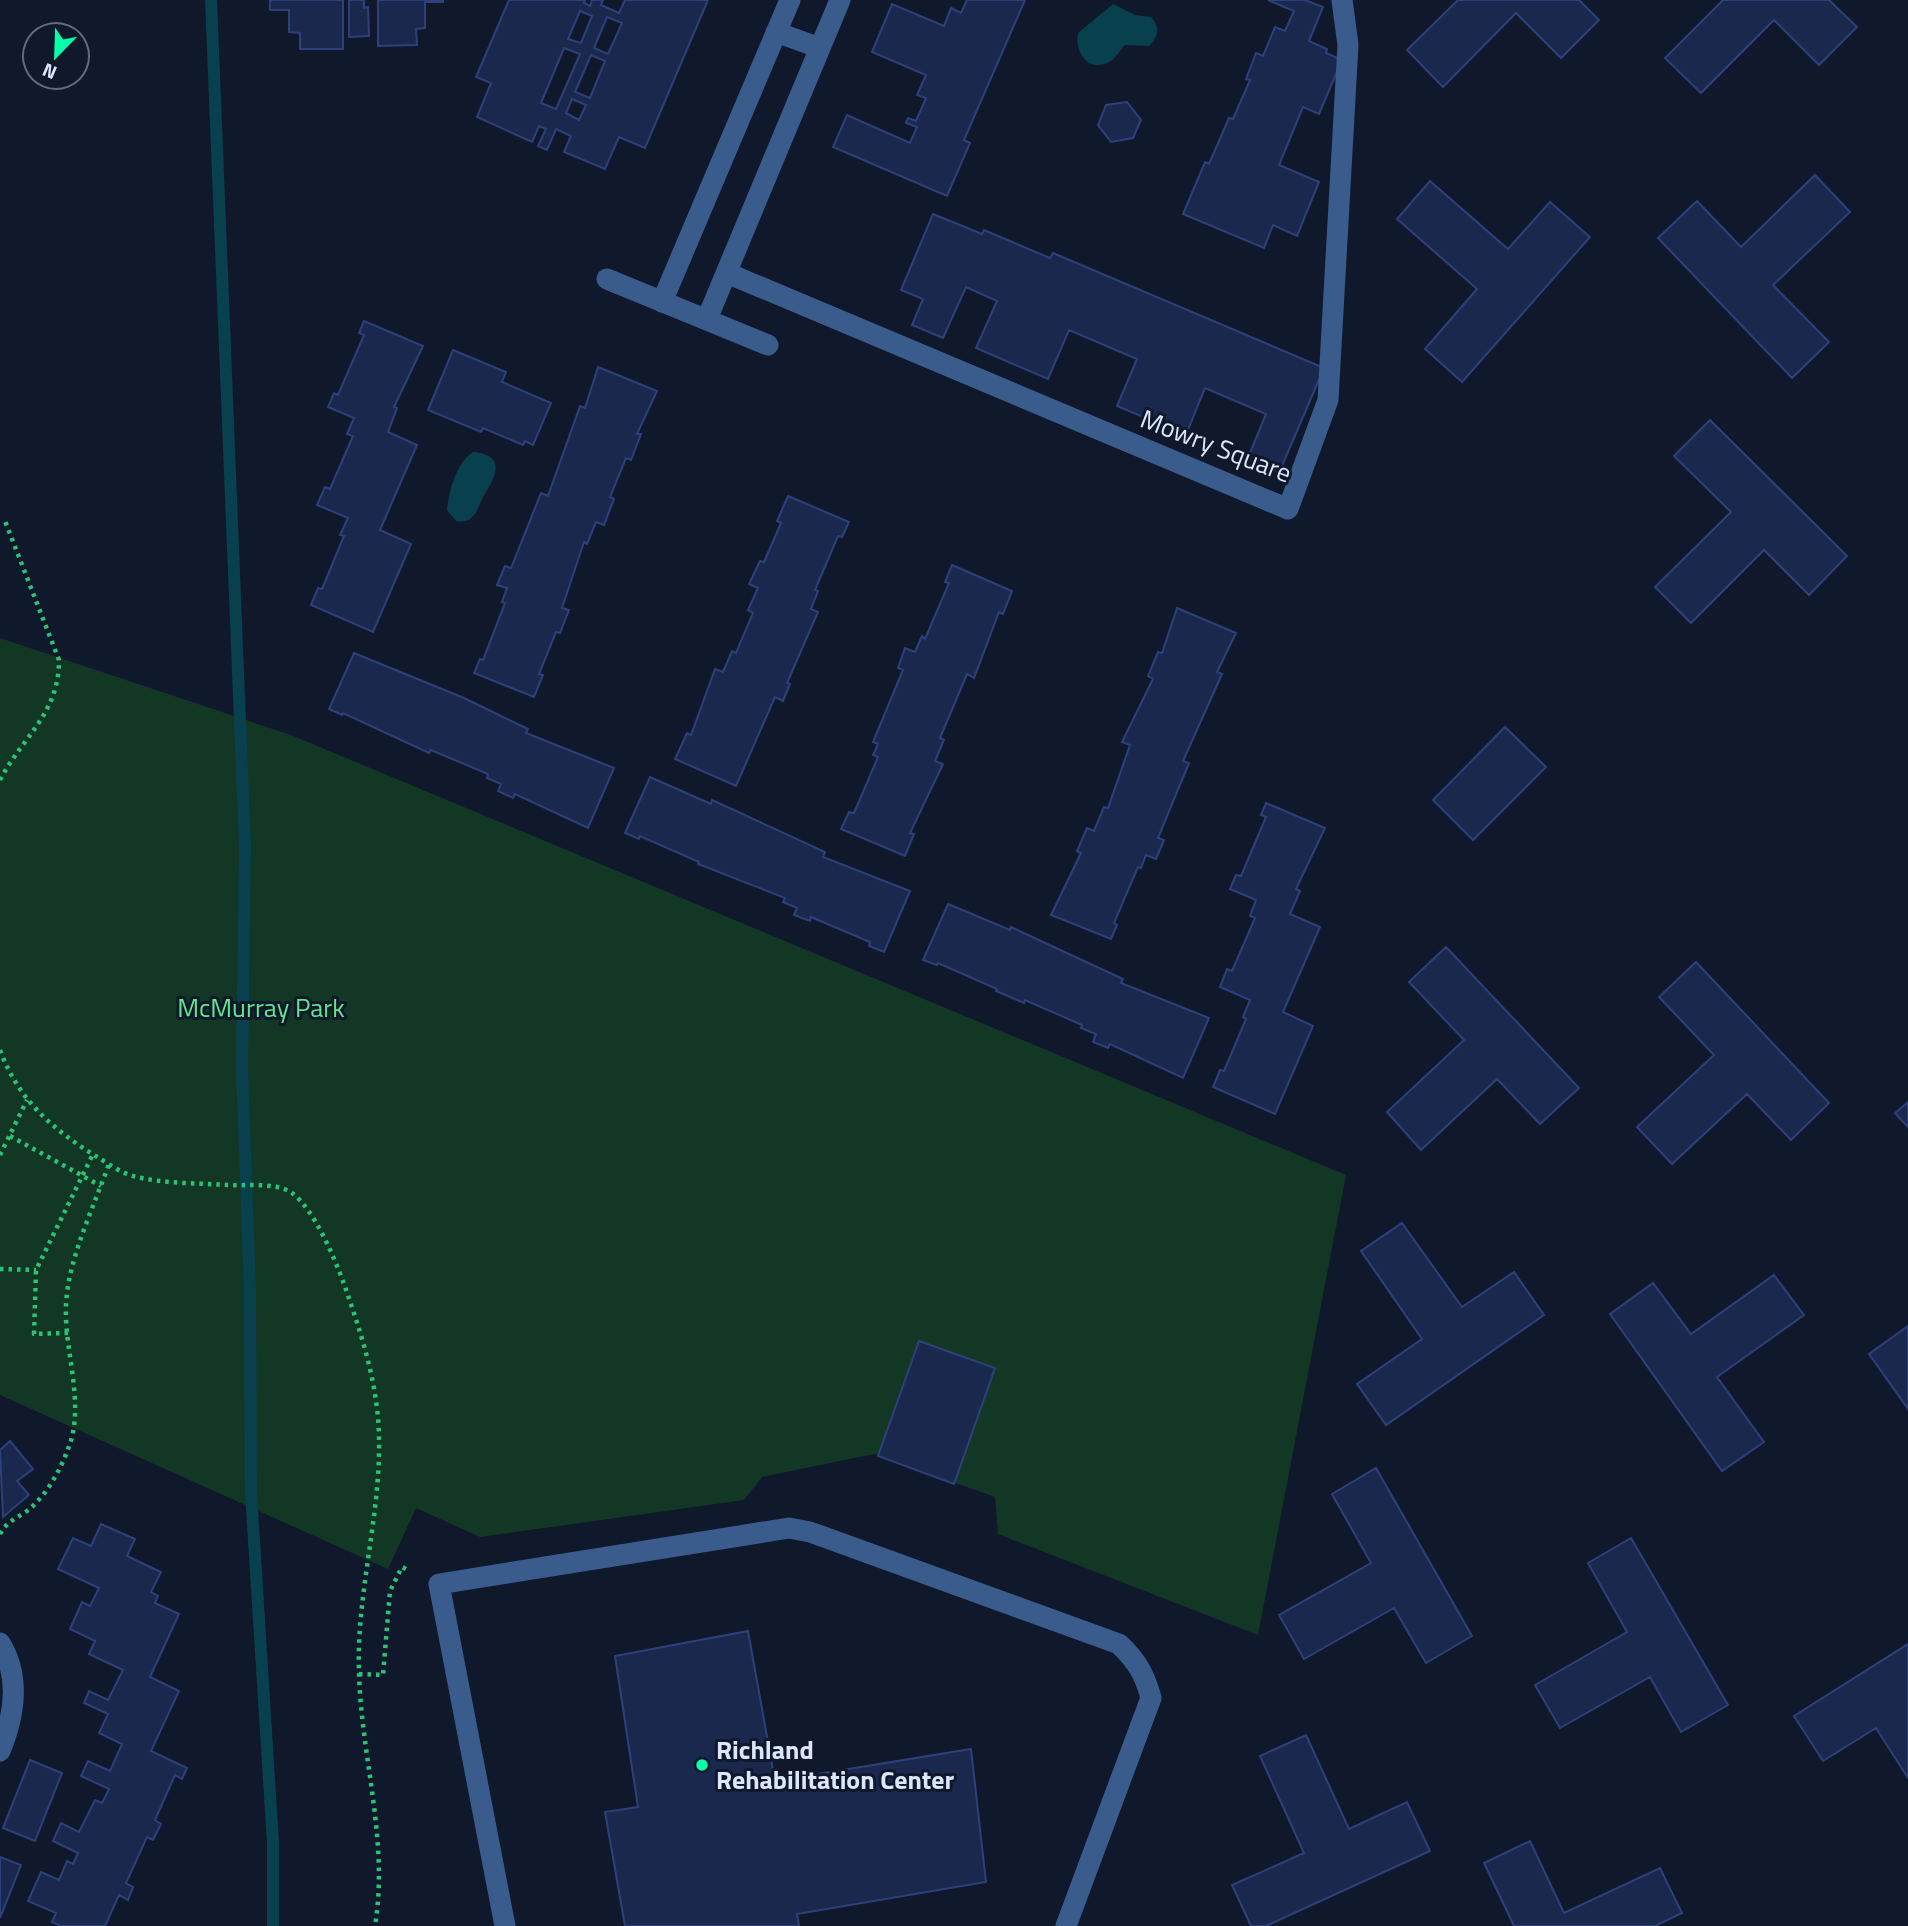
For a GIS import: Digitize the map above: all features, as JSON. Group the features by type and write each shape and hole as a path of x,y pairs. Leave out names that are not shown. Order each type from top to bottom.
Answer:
{"street":[{"path":"662,302 790,0"},
{"path":"707,319 840,0"},
{"name":"Mowry Square","path":"727,273 1288,509 1328,400 1348,45 1342,0"},
{"path":"776,32 820,48"},
{"path":"607,279 768,345"},
{"path":"505,1926 439,1584 789,1528 810,1532 1119,1644 1134,1657 1145,1676 1151,1698 1066,1926"},
{"path":"0,1643 14,1687 12,1721 0,1751"}],"path":[{"path":"0,780 41,722 59,682 59,660 5,521"},
{"path":"0,1050 27,1101 46,1121 108,1164 130,1175 197,1183 281,1188 301,1202 337,1265 372,1379 378,1420 374,1514 358,1647 360,1708 376,1810 379,1864 375,1926"},
{"path":"0,1155 27,1101"},
{"path":"10,1136 101,1186"},
{"path":"68,1333 34,1334 36,1270 93,1154"},
{"path":"0,1534 6,1523 27,1510 44,1493 69,1447 75,1413 66,1307 70,1278 108,1164"},
{"path":"0,1269 36,1270"},
{"path":"359,1674 383,1675 390,1591 402,1567 439,1584"}],"green space":[{"name":"McMurray Park","path":"0,638 291,735 1346,1175 1258,1635 998,1534 995,1497 874,1454 762,1477 744,1500 480,1537 416,1508 388,1569 0,1395"}],"water":[{"path":"1113,4 1135,15 1151,17 1157,28 1155,40 1149,46 1125,45 1108,63 1092,64 1080,52 1078,33"},
{"path":"473,452 491,458 496,468 474,515 467,521 456,521 447,510 450,494 458,470"}],"building":[{"path":"270,0 343,0 343,49 300,49 300,33 289,32 289,10 270,10"},
{"path":"349,0 364,0 364,8 368,7 369,36 349,37"},
{"path":"378,0 443,2 425,2 425,28 416,29 417,45 378,46"},
{"path":"509,0 585,0 584,3 590,6 592,0 603,0 601,5 619,13 625,0 708,0 645,148 619,137 605,169 564,152 571,136 556,129 547,150 538,146 546,129 539,126 532,142 477,117 491,83 476,77","holes":["580,11 592,16 581,43 568,39","607,17 622,23 608,54 594,48","564,48 580,54 556,109 541,103","591,55 605,61 590,98 575,92","572,99 586,105 579,120 566,113"]},
{"path":"967,0 1025,0 964,140 970,143 947,196 833,147 847,115 910,143 917,127 906,123 908,118 916,121 926,98 917,95 926,75 872,52 892,4 944,26 951,8 961,13"},
{"path":"1268,0 1305,0 1323,7 1309,41 1342,60 1319,114 1303,107 1279,165 1319,182 1297,236 1273,225 1264,248 1183,214 1205,162 1209,164 1229,118 1233,119 1250,80 1246,79 1256,53 1263,56 1275,27 1285,31 1294,11"},
{"path":"1458,0 1579,0 1599,20 1561,58 1516,13 1443,87 1407,50"},
{"path":"1723,0 1829,0 1857,27 1819,65 1774,20 1701,93 1665,58"},
{"path":"1127,102 1141,120 1133,138 1111,142 1098,125 1106,105"},
{"path":"1815,175 1850,212 1773,285 1829,342 1792,378 1658,238 1697,201 1741,247"},
{"path":"1430,181 1508,249 1550,202 1590,237 1462,382 1425,349 1477,289 1397,219"},
{"path":"933,214 982,234 984,230 1050,258 1053,253 1324,368 1279,473 1247,460 1266,414 1205,388 1186,435 1117,406 1137,359 1069,330 1048,379 976,348 997,301 966,287 943,338 912,325 923,299 901,290"},
{"path":"364,321 423,346 394,407 397,408 388,432 417,445 380,530 411,544 373,632 311,605 318,588 322,589 344,536 340,535 348,518 317,505 325,487 330,489 353,436 347,434 354,418 328,407 334,393 338,395 364,335 359,333"},
{"path":"453,350 506,372 502,382 551,403 533,445 525,441 523,445 483,428 481,432 428,410"},
{"path":"598,367 657,391 637,434 641,434 631,460 626,458 610,497 614,499 604,525 596,522 587,544 584,542 562,608 569,610 560,633 556,632 539,674 543,675 534,697 474,673 480,659 483,660 505,603 502,602 507,588 497,585 505,566 511,568 541,493 548,496 580,406 585,408"},
{"path":"1710,420 1847,556 1809,595 1764,550 1691,623 1655,587 1731,512 1674,456"},
{"path":"788,496 849,522 842,537 838,536 815,590 818,591 811,609 818,612 787,683 790,684 783,701 775,697 736,786 675,759 687,733 691,735 715,669 723,672 732,651 736,653 753,613 748,610 758,588 749,584 760,561 764,562 781,523 777,521"},
{"path":"952,565 1012,591 1003,614 999,612 974,678 967,674 940,738 944,740 935,761 943,764 910,833 914,834 905,856 841,829 849,812 854,813 878,757 873,755 878,744 873,742 903,670 898,668 905,648 915,652 922,636 925,639 949,583 945,582"},
{"path":"1177,608 1236,633 1217,672 1222,674 1183,761 1189,763 1158,838 1164,840 1156,859 1146,855 1141,868 1138,867 1114,923 1117,925 1111,939 1051,915 1081,853 1077,851 1087,828 1094,831 1104,807 1108,808 1130,745 1122,742 1153,679 1148,676 1158,652 1162,653"},
{"path":"354,653 464,698 528,729 526,733 614,768 588,828 515,794 513,798 498,791 501,784 487,778 488,774 431,750 429,753 329,709"},
{"path":"1505,727 1546,767 1473,840 1433,800"},
{"path":"650,777 711,804 712,800 825,852 823,857 910,891 884,952 869,946 870,942 811,917 810,921 794,915 797,908 783,902 785,898 698,864 699,862 640,836 639,839 625,833"},
{"path":"1266,803 1325,828 1296,889 1300,891 1290,914 1320,927 1283,1012 1313,1026 1275,1114 1213,1087 1220,1070 1224,1071 1246,1019 1243,1017 1250,1000 1220,987 1227,969 1232,971 1255,918 1250,916 1256,900 1230,889 1236,875 1241,876 1266,817 1261,815"},
{"path":"948,904 1010,930 1011,927 1123,979 1121,983 1209,1018 1183,1078 1110,1044 1108,1048 1093,1042 1096,1034 1081,1028 1082,1025 1025,1000 1024,1003 996,991 997,989 938,963 937,965 923,960"},
{"path":"1446,947 1579,1088 1540,1124 1497,1079 1421,1150 1387,1112 1464,1040 1409,982"},
{"path":"1696,962 1829,1103 1791,1140 1747,1094 1672,1164 1637,1127 1714,1055 1659,997"},
{"path":"1908,1102 1908,1127 1895,1113"},
{"path":"1402,1223 1462,1307 1514,1272 1544,1315 1386,1425 1357,1384 1422,1339 1361,1251"},
{"path":"1774,1275 1804,1315 1717,1377 1764,1442 1722,1471 1610,1314 1653,1283 1691,1334"},
{"path":"1908,1326 1908,1409 1869,1354"},
{"path":"919,1341 995,1368 954,1484 878,1456"},
{"path":"10,1441 33,1469 17,1481 29,1495 3,1517 0,1450"},
{"path":"1376,1468 1472,1636 1426,1663 1394,1608 1304,1659 1279,1615 1371,1563 1332,1494"},
{"path":"101,1524 135,1539 127,1556 161,1572 151,1592 158,1596 155,1603 179,1614 150,1677 179,1691 151,1751 187,1768 182,1779 175,1775 155,1820 161,1824 153,1840 147,1837 126,1883 133,1887 128,1900 119,1895 105,1926 61,1926 52,1922 56,1913 28,1901 41,1872 59,1880 67,1861 73,1864 78,1853 53,1841 61,1823 79,1832 95,1800 102,1803 109,1789 81,1776 88,1761 110,1771 122,1744 99,1733 108,1714 84,1703 89,1691 108,1700 123,1670 89,1654 95,1641 70,1629 82,1602 90,1606 99,1588 58,1569 73,1538 91,1546"},
{"path":"1631,1538 1728,1705 1681,1732 1650,1677 1560,1728 1535,1685 1627,1632 1588,1563"},
{"name":"Richland Rehabilitation Center","path":"748,1631 775,1781 971,1749 986,1882 797,1914 799,1926 625,1926 605,1812 638,1807 615,1656"},
{"path":"1908,1644 1908,1778 1876,1728 1823,1761 1794,1716"},
{"path":"1306,1735 1349,1829 1407,1802 1430,1851 1266,1926 1251,1926 1232,1885 1304,1853 1260,1756"},
{"path":"30,1760 62,1773 35,1841 3,1828"},
{"path":"1530,1841 1564,1913 1660,1868 1682,1913 1655,1926 1514,1926 1484,1863"},
{"path":"0,1857 21,1865 0,1918"}],"waterway":[{"path":"211,0 245,846 242,1069 250,1291 251,1493 273,1843 273,1926"}],"place":[{"name":"Richland Rehabilitation Center","path":"702,1765"}]}
